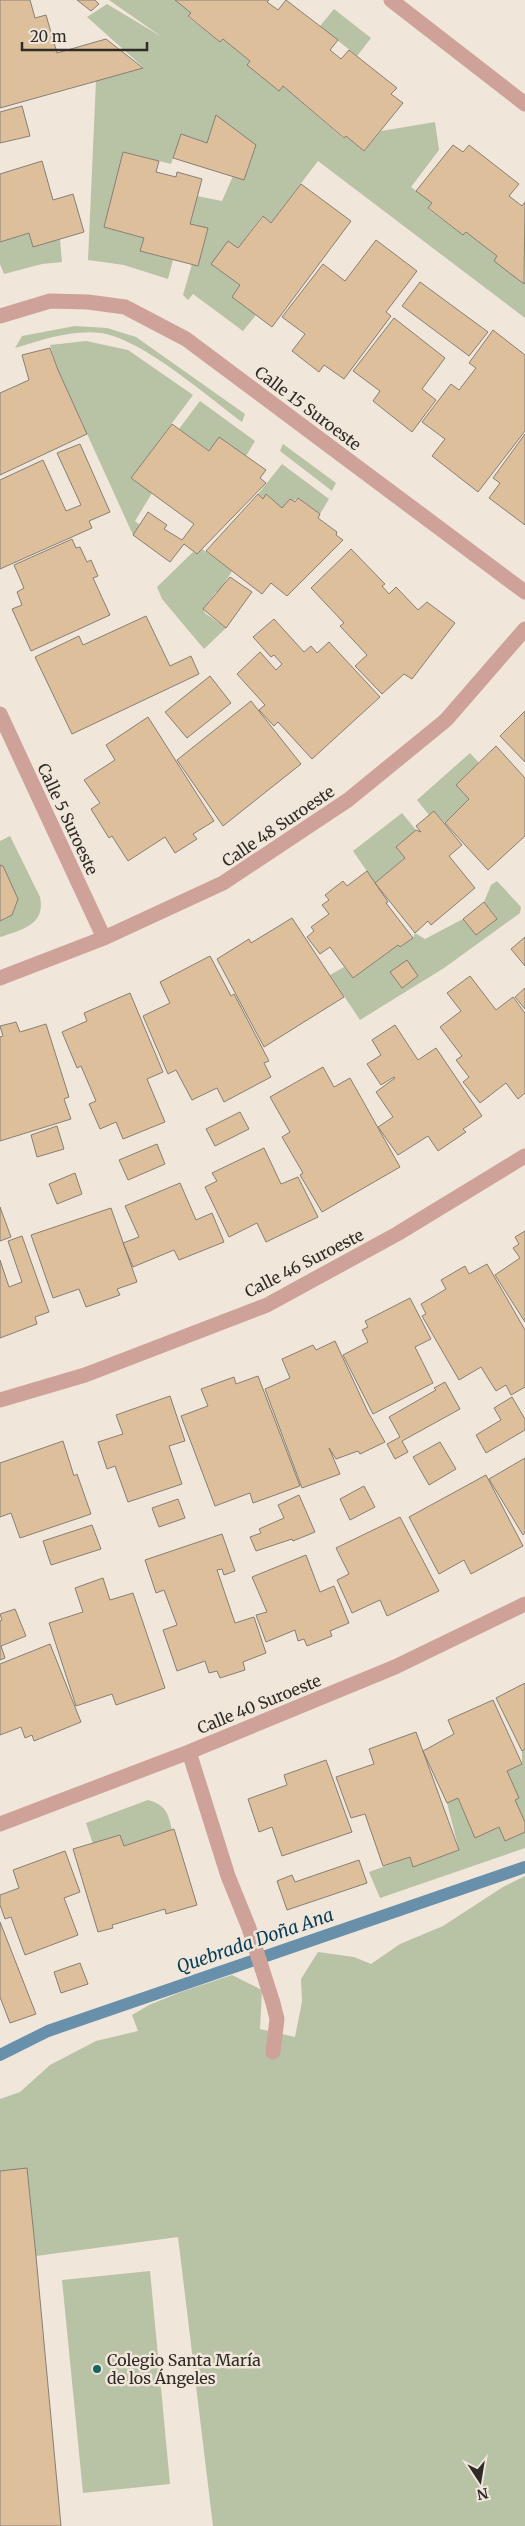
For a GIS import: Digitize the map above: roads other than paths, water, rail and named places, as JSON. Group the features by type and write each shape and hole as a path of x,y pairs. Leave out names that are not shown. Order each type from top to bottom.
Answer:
{"street":[{"path":"391,0 525,104"},
{"name":"Calle 15 Suroeste","path":"0,316 50,301 88,302 125,307 186,339 525,592"},
{"name":"Calle 48 Suroeste","path":"0,978 104,938 224,883 348,800 446,720 525,629"},
{"name":"Calle 5 Suroeste","path":"0,714 104,938"},
{"name":"Calle 46 Suroeste","path":"0,1400 85,1375 267,1305 397,1234 525,1156"},
{"name":"Calle 40 Suroeste","path":"0,1824 189,1752 395,1668 525,1604"},
{"path":"189,1752 228,1876 249,1928 277,2020 273,2052"}],"waterway":[{"name":"Quebrada Doña Ana","path":"0,2055 48,2031 525,1867"}],"place":[{"name":"Colegio Santa María de los Ángeles","path":"97,2369"}]}
